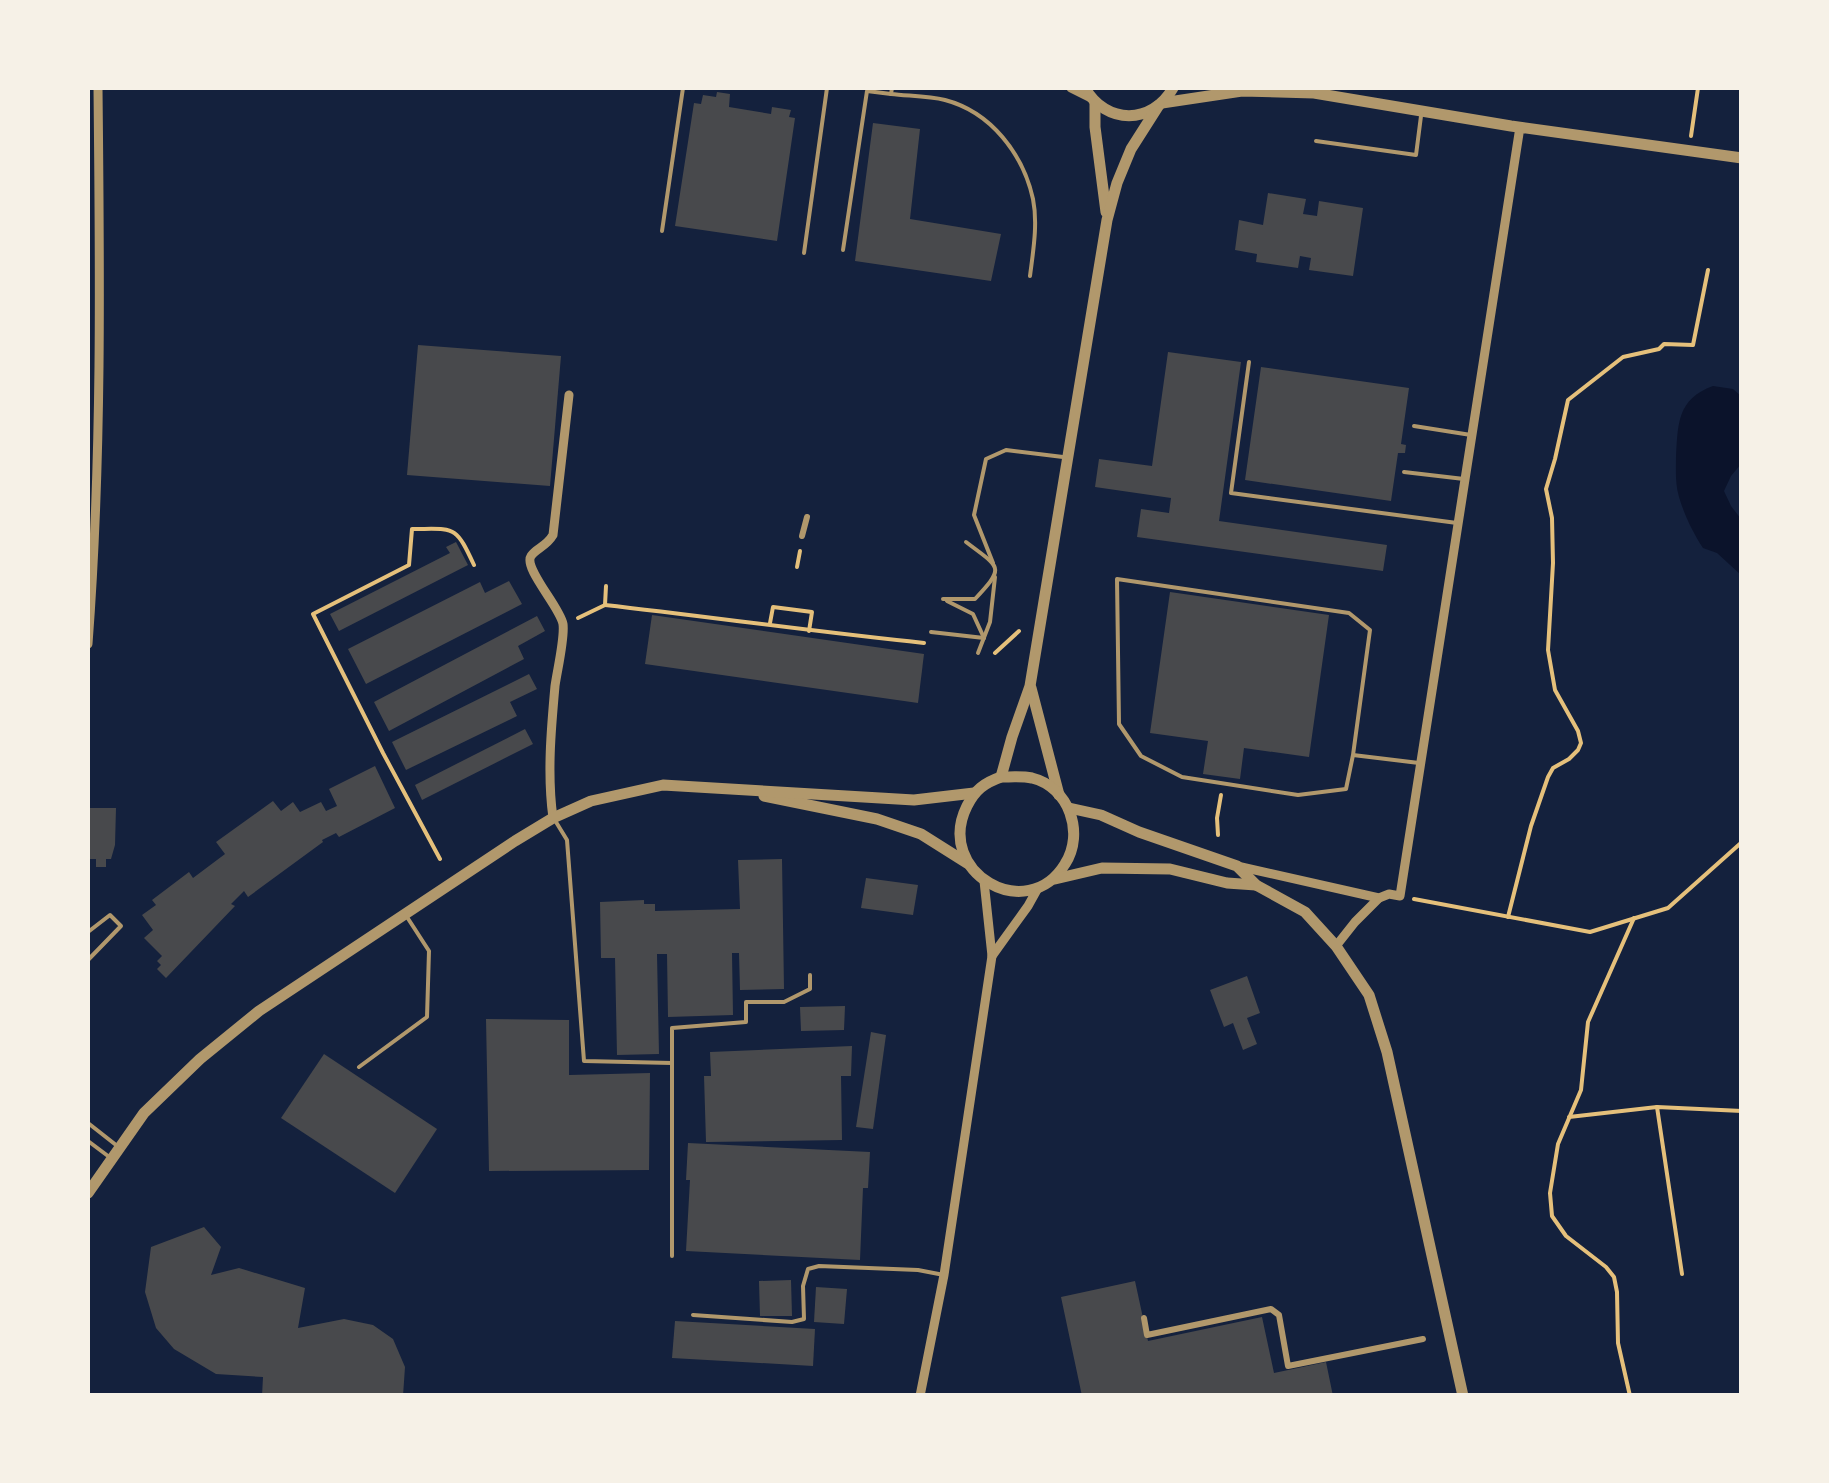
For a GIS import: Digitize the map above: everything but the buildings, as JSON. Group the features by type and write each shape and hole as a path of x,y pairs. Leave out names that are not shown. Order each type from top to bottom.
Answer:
{"street":[{"path":"88,644 100,254 98,88"},
{"path":"1071,88 1109,111 1126,115 1143,113 1160,104 1242,92 1314,93"},
{"path":"1001,777 1030,686 1106,220 1130,149 1173,88"},
{"path":"1296,88 1520,128 1742,158"},
{"path":"1090,96 1106,220"},
{"path":"1336,946 1379,898 1389,894 1400,896 1520,128"},
{"path":"554,818 550,792 552,715 563,624 552,599 530,568 530,560 553,535 569,396"},
{"path":"802,536 808,517"},
{"path":"1030,686 1059,795"},
{"path":"714,786 877,819 921,834 967,863 984,881 1003,890 1020,892 1038,888 1064,868 1072,853 1075,830 1069,808 1046,784 1032,778 1001,777 986,783 974,793 963,814 961,846 967,863"},
{"path":"88,1194 144,1114 200,1059 259,1011 404,913 554,818 590,801 664,785 914,800 974,793"},
{"path":"1069,808 1101,815 1237,866 1379,898"},
{"path":"1237,866 1256,885 1305,912 1336,946 1369,995 1388,1052 1463,1396"},
{"path":"1051,880 1102,868 1170,869 1256,885"},
{"path":"920,1396 944,1275 992,956 984,881"},
{"path":"992,956 1038,888"},
{"path":"1144,1318 1147,1335 1271,1309 1279,1315 1288,1366 1423,1338"}],"lane":[{"path":"662,230 683,88"},
{"path":"804,253 827,88"},
{"path":"843,250 867,90 891,91 945,100 979,115 1005,138 1024,168 1034,202 1035,240 1030,276"},
{"path":"1316,141 1416,155 1422,111"},
{"path":"1249,362 1231,492 1457,523"},
{"path":"1414,426 1471,436"},
{"path":"978,653 990,622 997,571 974,514 986,459 1006,450 1068,458"},
{"path":"1404,472 1464,479"},
{"path":"966,542 993,562"},
{"path":"984,638 973,614 943,600 975,599 995,578"},
{"path":"1116,579 1349,614 1370,630 1353,755 1346,789 1298,795 1182,777 1141,756 1119,724 1116,579"},
{"path":"931,632 984,638"},
{"path":"1353,755 1419,763"},
{"path":"554,818 567,840 584,1061 672,1063"},
{"path":"360,1067 427,1017 428,951 404,913"},
{"path":"88,932 110,916 120,926 88,960"},
{"path":"672,1256 672,1028 746,1022 746,1002 784,1002 810,989 810,975"},
{"path":"88,1123 116,1153"},
{"path":"88,1141 116,1153"},
{"path":"693,1315 804,1320 803,1286 808,1269 819,1266 918,1270 944,1275"}],"path":[{"path":"1689,151 1698,88"},
{"path":"1508,918 1548,777 1581,743 1555,690 1548,650 1553,563 1552,518 1546,489 1568,400 1622,357 1658,349 1664,344 1693,346 1708,270"},
{"path":"440,858 313,614 409,565 412,529 452,529 460,536 474,565"},
{"path":"797,567 802,536"},
{"path":"605,605 606,586"},
{"path":"794,599 794,608"},
{"path":"572,620 605,605 929,643"},
{"path":"770,624 773,606 794,608 812,612 809,631"},
{"path":"996,653 1019,631"},
{"path":"1218,834 1220,802"},
{"path":"1400,896 1590,932 1668,908 1742,842"},
{"path":"1630,1396 1618,1343 1614,1276 1566,1236 1552,1216 1550,1193 1558,1144 1581,1090 1588,1022 1634,918"},
{"path":"1569,1117 1657,1107 1742,1111"},
{"path":"1657,1107 1682,1274"}],"water":[{"path":"1713,386 1733,389 1741,396 1741,464 1724,491 1741,519 1741,575 1717,553 1703,548 1686,517 1677,487 1682,414 1692,398"}]}
